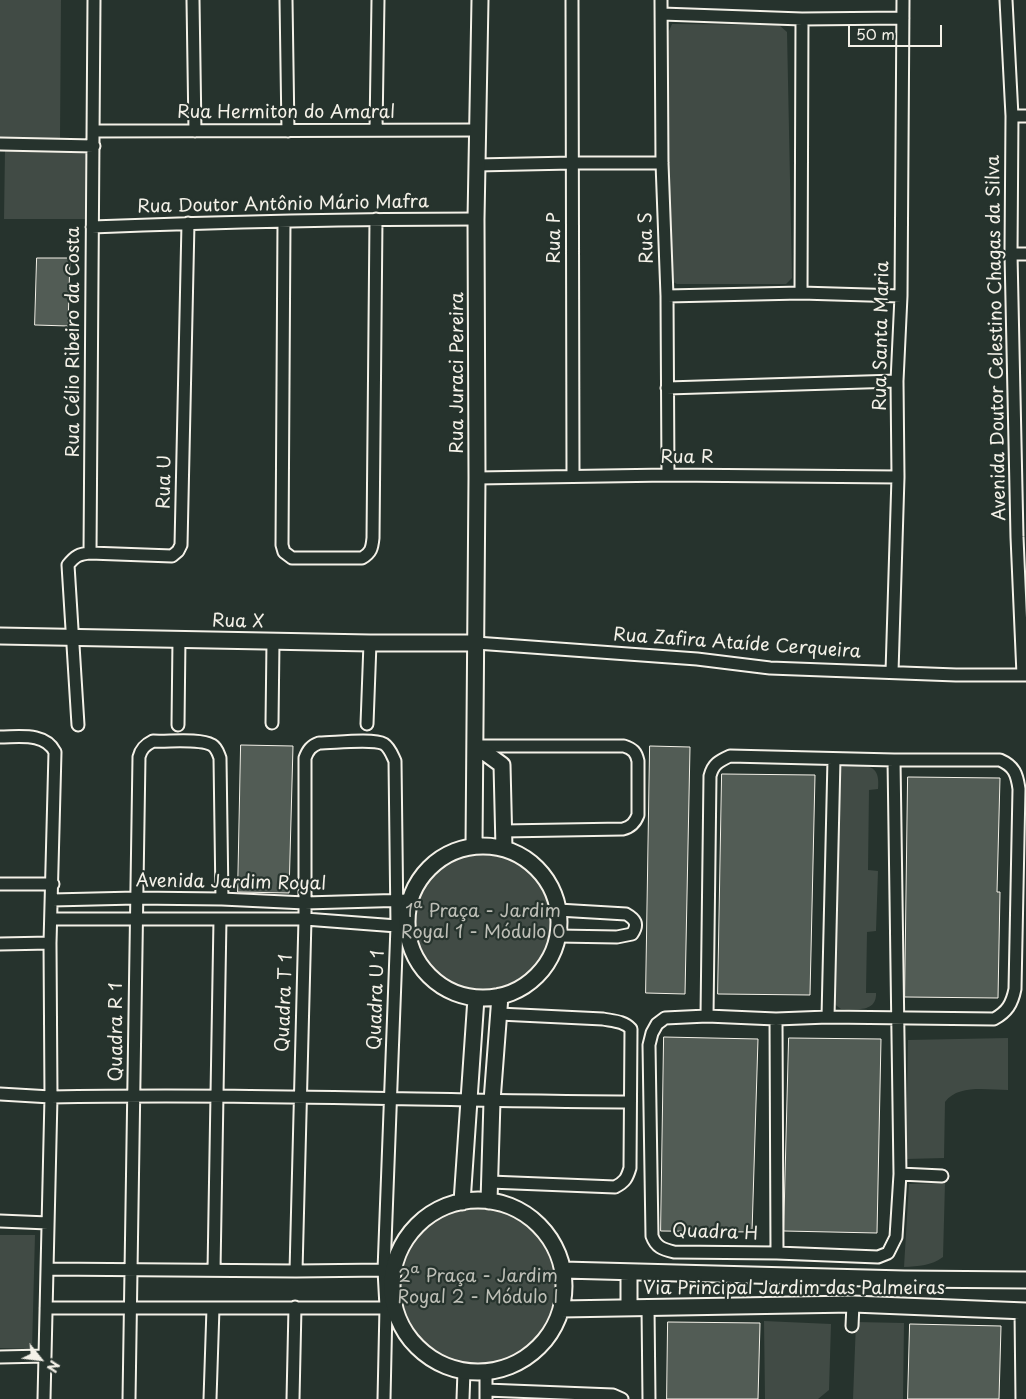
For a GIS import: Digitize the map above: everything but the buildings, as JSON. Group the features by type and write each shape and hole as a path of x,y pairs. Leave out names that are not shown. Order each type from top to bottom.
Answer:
{"street":[{"name":"Rua Célio Ribeiro da Costa","path":"90,553 94,0"},
{"path":"193,0 195,131"},
{"path":"286,0 288,131"},
{"path":"376,130 378,0"},
{"name":"Rua Juraci Pereira","path":"474,846 477,478 476,219 480,0"},
{"name":"Rua P","path":"572,0 573,476"},
{"name":"Rua S","path":"661,0 668,475"},
{"name":"Rua Santa Maria","path":"892,672 898,477 897,381 901,296 903,0"},
{"name":"Avenida Doutor Celestino Chagas da Silva","path":"1006,0 1012,116 1011,254 1020,389 1025,675"},
{"path":"662,14 802,19 903,18"},
{"path":"801,293 802,19"},
{"path":"1012,116 1026,116"},
{"name":"Rua Hermiton do Amaral","path":"94,131 478,130"},
{"path":"0,144 94,146"},
{"path":"477,165 662,163"},
{"path":"284,222 282,545 284,552 292,558 362,558 369,554 373,538 376,219"},
{"name":"Rua Doutor Antônio Mário Mafra","path":"92,227 376,219 476,219"},
{"name":"Rua U","path":"78,725 68,565 79,554 90,553 172,556 181,545 188,223"},
{"path":"1011,254 1026,254"},
{"path":"666,296 801,293 901,296"},
{"path":"668,388 897,381"},
{"name":"Rua R","path":"477,478 668,475 898,477"},
{"name":"Rua X","path":"0,636 273,642 476,642"},
{"path":"178,725 179,639"},
{"path":"272,724 273,642"},
{"name":"Rua Zafira Ataíde Cerqueira","path":"476,642 697,658 770,668 1025,675"},
{"path":"367,724 370,643"},
{"path":"0,737 36,737 52,745 55,752 50,943 51,1097 44,1399"},
{"name":"Quadra T 1","path":"296,1271 305,920 305,758 312,746 319,743 374,741 384,745 391,751 395,761 404,901"},
{"name":"Quadra R 1","path":"129,1399 139,757 141,750 146,745 153,742 203,742 218,751 220,758 222,899"},
{"path":"476,746 624,746 636,752 638,761 638,815 636,821 630,827 623,829 503,831"},
{"path":"476,746 502,765 504,848"},
{"path":"730,756 834,759 1000,760 1009,764 1014,770 1018,777 1019,789 1016,979 1013,1001 1008,1009 994,1019 828,1017 776,1019 707,1016 710,776 712,767 730,756"},
{"path":"828,1017 834,759"},
{"path":"894,760 900,1174 942,1176"},
{"path":"484,845 504,848 527,859 539,869 552,888 558,910 558,936 552,953 543,968 531,981 517,990 500,996 476,998 459,994 443,987 429,976 418,963 402,928 404,901 419,880 434,863 453,851 474,846 484,845"},
{"path":"0,884 53,884"},
{"name":"Avenida Jardim Royal","path":"52,900 136,898 222,899 305,903 404,901"},
{"path":"558,910 626,914 636,922 636,928 632,934 617,937 558,936"},
{"name":"Avenida Jardim Royal","path":"52,918 305,920 402,928"},
{"path":"214,1270 220,919"},
{"name":"Quadra U 1","path":"389,1271 391,1098 402,928"},
{"path":"0,944 50,943"},
{"path":"489,1201 492,1101 500,996"},
{"path":"462,1202 476,998"},
{"path":"490,1182 615,1187 622,1184 627,1178 630,1168 631,1029 623,1023 603,1019 499,1014"},
{"name":"Quadra H","path":"707,1016 665,1018 657,1024 649,1045 652,1236 655,1245 674,1252 777,1253 878,1257 888,1254 896,1237 900,1174"},
{"path":"776,1019 777,1253"},
{"path":"0,1094 51,1097 391,1098 629,1102"},
{"path":"384,1399 390,1308 392,1284 389,1271 410,1234 425,1219 442,1208 462,1202 489,1201 514,1208 537,1223 554,1244 563,1270 564,1287 561,1309 548,1336 527,1357 514,1364 486,1372 464,1371 445,1366 428,1356 413,1343 390,1308"},
{"path":"0,1221 48,1223"},
{"path":"47,1269 389,1271"},
{"name":"Via Principal Jardim das Palmeiras","path":"563,1270 1026,1280"},
{"path":"629,1272 629,1307"},
{"path":"875,1278 875,1304"},
{"path":"852,1326 853,1304"},
{"name":"Via Principal Jardim das Palmeiras","path":"561,1309 875,1304 1025,1311"},
{"path":"293,1399 296,1307"},
{"path":"46,1308 390,1308"},
{"path":"210,1399 213,1308"},
{"path":"648,1308 649,1399"},
{"path":"1024,1399 1025,1311"},
{"path":"0,1357 44,1356"},
{"path":"463,1399 464,1371"},
{"path":"486,1372 486,1394 613,1395 622,1399"}],"green space":[{"path":"0,0 61,0 60,138 0,138"},
{"path":"672,24 779,25 787,32 792,278 786,284 677,284 669,280 669,31"},
{"path":"5,150 91,150 90,219 4,219"},
{"path":"843,766 864,766 874,769 878,780 878,789 869,790 868,870 878,871 876,931 867,932 866,993 876,993 873,1004 864,1009 841,1009 833,1003 839,768"},
{"name":"1ª Praça - Jardim Royal 1 - Módulo 0","path":"483,851 497,852 511,857 523,863 534,872 543,883 549,895 554,909 554,937 549,951 543,963 534,974 523,983 511,989 497,994 483,995 469,994 455,989 443,983 432,974 423,963 417,951 412,937 411,923 412,909 417,895 423,883 432,872 443,863 455,857 469,852"},
{"path":"1008,1038 1008,1090 974,1089 965,1090 951,1096 945,1102 944,1158 906,1159 908,1040"},
{"path":"945,1183 943,1257 929,1264 904,1267 909,1184"},
{"name":"2ª Praça - Jardim Royal 2 - Módulo I","path":"486,1207 516,1216 535,1230 545,1242 552,1256 557,1271 557,1303 552,1318 545,1332 535,1344 523,1354 501,1364 486,1367 470,1367 455,1364 433,1354 411,1332 399,1303 398,1279 401,1264 411,1242 433,1220 462,1208"},
{"path":"0,1235 35,1235 32,1349 0,1348"},
{"path":"764,1321 831,1324 829,1390 818,1399 765,1399"},
{"path":"856,1322 904,1323 903,1399 853,1399"}]}
